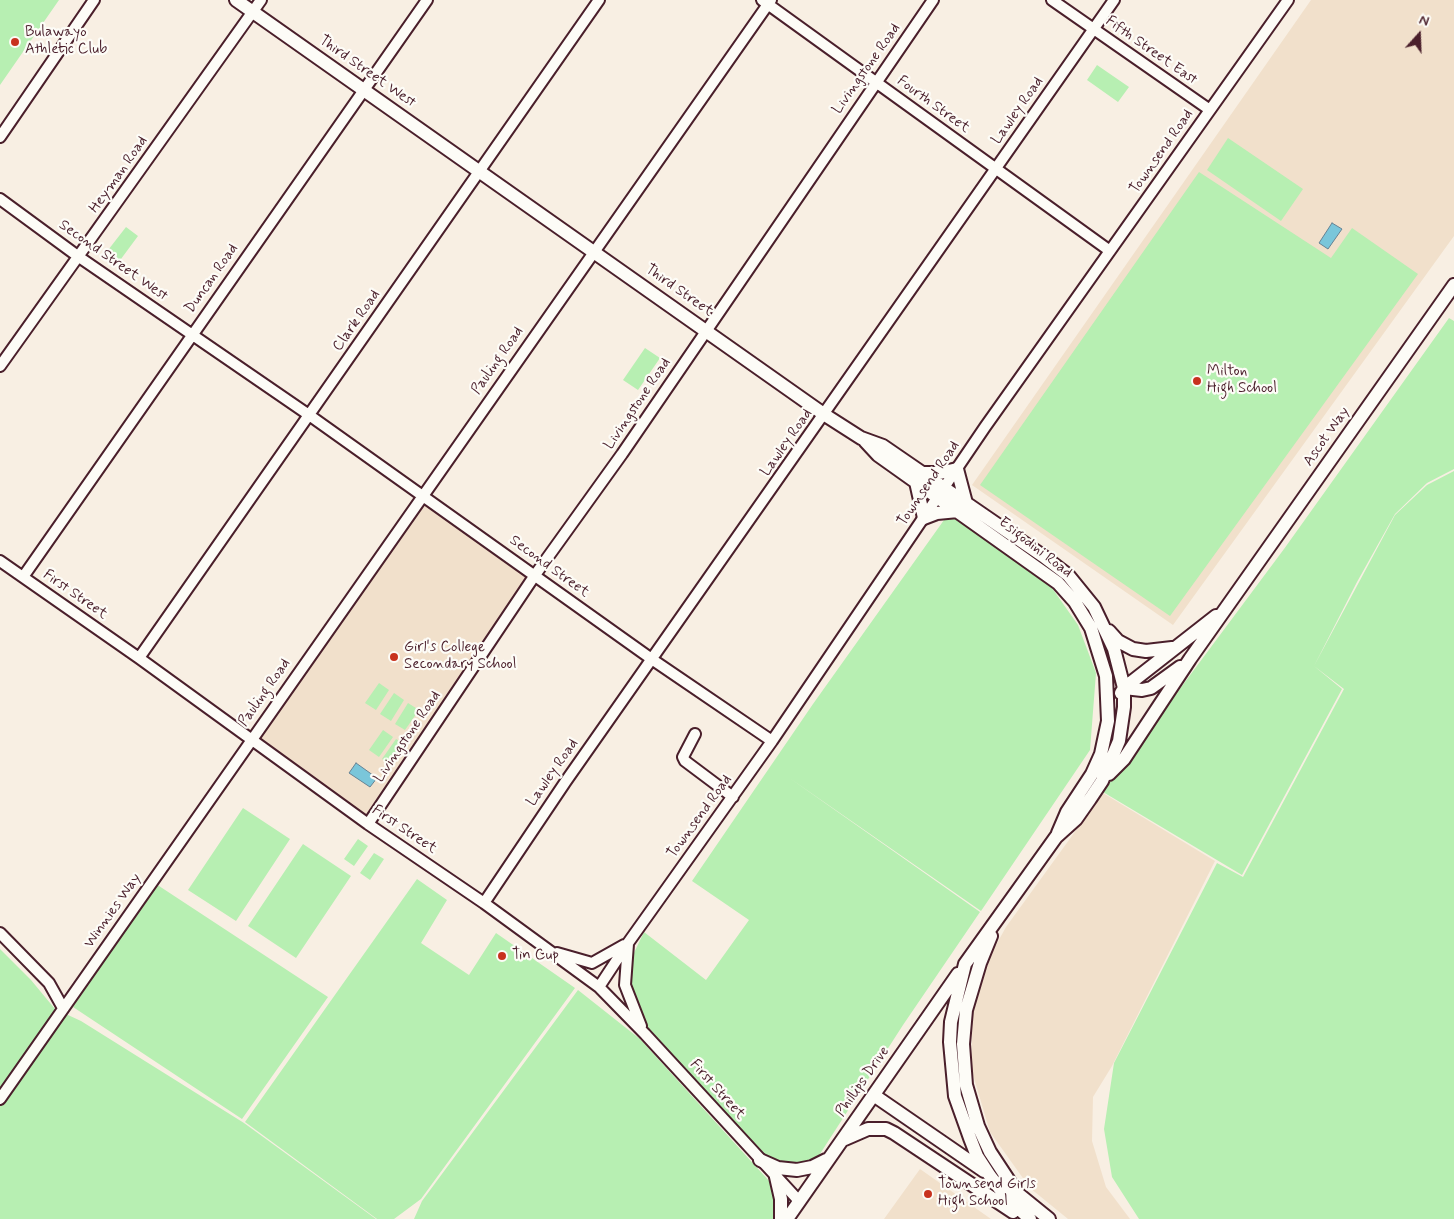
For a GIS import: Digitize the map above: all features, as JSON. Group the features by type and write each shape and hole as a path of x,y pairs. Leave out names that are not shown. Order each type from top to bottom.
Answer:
{"main road":[{"name":"Third Street West","path":"236,0 479,170"},
{"name":"Third Street","path":"479,170 824,415 861,438 883,446 919,478 941,492"},
{"name":"Ascot Way","path":"1102,781 1124,759 1190,659 1454,285"},
{"path":"957,469 962,507 924,518 919,478 957,469"},
{"name":"Esigodini Road","path":"941,492 1068,575 1094,607 1114,648 1124,688 1124,708 1120,741 1102,781 1076,819 1056,837"},
{"name":"Esigodini Road","path":"962,507 1058,584 1074,602 1090,628 1100,654 1108,694 1108,721 1101,754 1092,774 1067,812 1056,837 965,964 951,1022 950,1042 955,1096 977,1156 1007,1198 1030,1219"},
{"path":"1101,754 1112,735 1119,699 1124,688 1227,607"},
{"path":"1104,626 1118,641 1133,649 1146,651 1176,648"},
{"path":"1090,628 1102,639 1124,688"},
{"path":"1124,688 1142,690 1151,688 1190,659"},
{"name":"Esigodini Road","path":"1000,915 980,963 966,1010 963,1044 964,1068 970,1105 990,1152 1017,1194 1049,1219"},
{"name":"Phillips Drive","path":"787,1219 828,1159 875,1096 965,964"},
{"path":"875,1096 1017,1194"},
{"path":"843,1139 868,1129 886,1129 1023,1219"},
{"path":"760,1160 778,1168 797,1170 812,1168 828,1159"},
{"path":"776,1177 781,1199 781,1219"}],"street":[{"path":"0,137 94,0"},
{"name":"Heyman Road","path":"0,366 261,0"},
{"name":"Duncan Road","path":"23,576 427,0"},
{"name":"Clark Road","path":"139,658 599,0"},
{"name":"Livingstone Road","path":"368,824 535,575 564,536 933,0"},
{"name":"Fifth Street East","path":"1052,0 1210,110"},
{"name":"Lawley Road","path":"484,903 566,781 653,660 1114,0"},
{"name":"Townsend Road","path":"599,988 628,943 772,741 957,469 1288,0"},
{"name":"Fourth Street","path":"767,1 995,170 1110,251"},
{"name":"Pauling Road","path":"250,740 767,1"},
{"name":"Second Street West","path":"0,199 79,257 309,415"},
{"name":"Second Street","path":"309,415 653,660 772,741"},
{"name":"First Street","path":"0,561 139,658 368,824 484,903 599,988 645,1034 799,1201"},
{"path":"695,734 683,757 685,761 733,797"},
{"name":"Winnies Way","path":"0,1099 250,740"},
{"path":"0,933 49,983 63,1008"},
{"path":"547,950 592,962 606,957 628,943"},
{"path":"628,943 625,978 626,993 645,1034"}],"shaded area":[{"name":"Milton High School","path":"1311,0 1454,0 1454,236 1173,625 972,485"},
{"name":"Girl's College Secondary School","path":"423,500 530,575 368,820 255,739"},
{"path":"1103,793 1215,861 1112,1066 1093,1097 1092,1141 1106,1187 1130,1219 1068,1219 1030,1188 990,1132 971,1068 973,1001 985,965 1006,927"},
{"name":"Townsend Girls High School","path":"920,1169 991,1219 884,1219"}],"green space":[{"name":"Bulawayo Athletic Club","path":"0,0 59,0 0,85"},
{"path":"1097,65 1129,87 1118,102 1087,80"},
{"path":"1228,138 1303,189 1281,221 1207,170"},
{"name":"Milton High School","path":"1199,172 1331,258 1352,228 1418,274 1170,616 980,485"},
{"path":"126,227 138,236 118,263 105,254"},
{"path":"1449,318 1454,321 1454,469 1427,483 1395,514 1357,582 1314,666 1342,689 1242,875 1103,792 1284,549"},
{"path":"645,348 660,358 638,390 623,380"},
{"path":"1454,471 1454,1219 1139,1219 1112,1177 1104,1129 1114,1063 1217,863 1243,877 1344,689 1314,666 1395,515 1427,485"},
{"path":"955,516 1052,588 1078,625 1096,673 1090,750 981,911 788,777 980,912 903,1025 818,1157 792,1166 758,1152 646,1029 633,1003 628,972 632,957 644,932 706,980 749,920 692,881 813,704 944,520"},
{"path":"379,683 389,690 376,710 365,703"},
{"path":"394,693 404,700 391,721 380,714"},
{"path":"408,703 419,710 405,730 395,724"},
{"path":"383,730 393,737 379,757 369,750"},
{"path":"396,739 406,745 392,766 382,759"},
{"path":"243,808 290,839 236,921 188,890"},
{"path":"358,839 368,846 354,866 344,859"},
{"path":"303,844 351,876 296,958 248,926"},
{"path":"374,853 384,859 370,880 360,873"},
{"path":"417,879 447,900 421,943 469,975 496,933 575,988 421,1199 394,1219 377,1219 245,1122"},
{"path":"156,884 328,997 242,1119 73,1007"},
{"path":"0,949 31,980 55,1009 81,1021 244,1123 376,1219 0,1219"},
{"path":"578,990 640,1039 770,1182 776,1200 775,1219 414,1219 422,1201"}],"water":[{"path":"1332,223 1342,229 1328,249 1319,243"},
{"path":"356,763 377,778 370,787 349,773"}],"place":[{"name":"Bulawayo Athletic Club","path":"15,42"},
{"name":"Milton High School","path":"1197,381"},
{"name":"Girl's College Secondary School","path":"394,657"},
{"name":"Tin Cup","path":"502,956"},
{"name":"Townsend Girls High School","path":"928,1194"}]}
